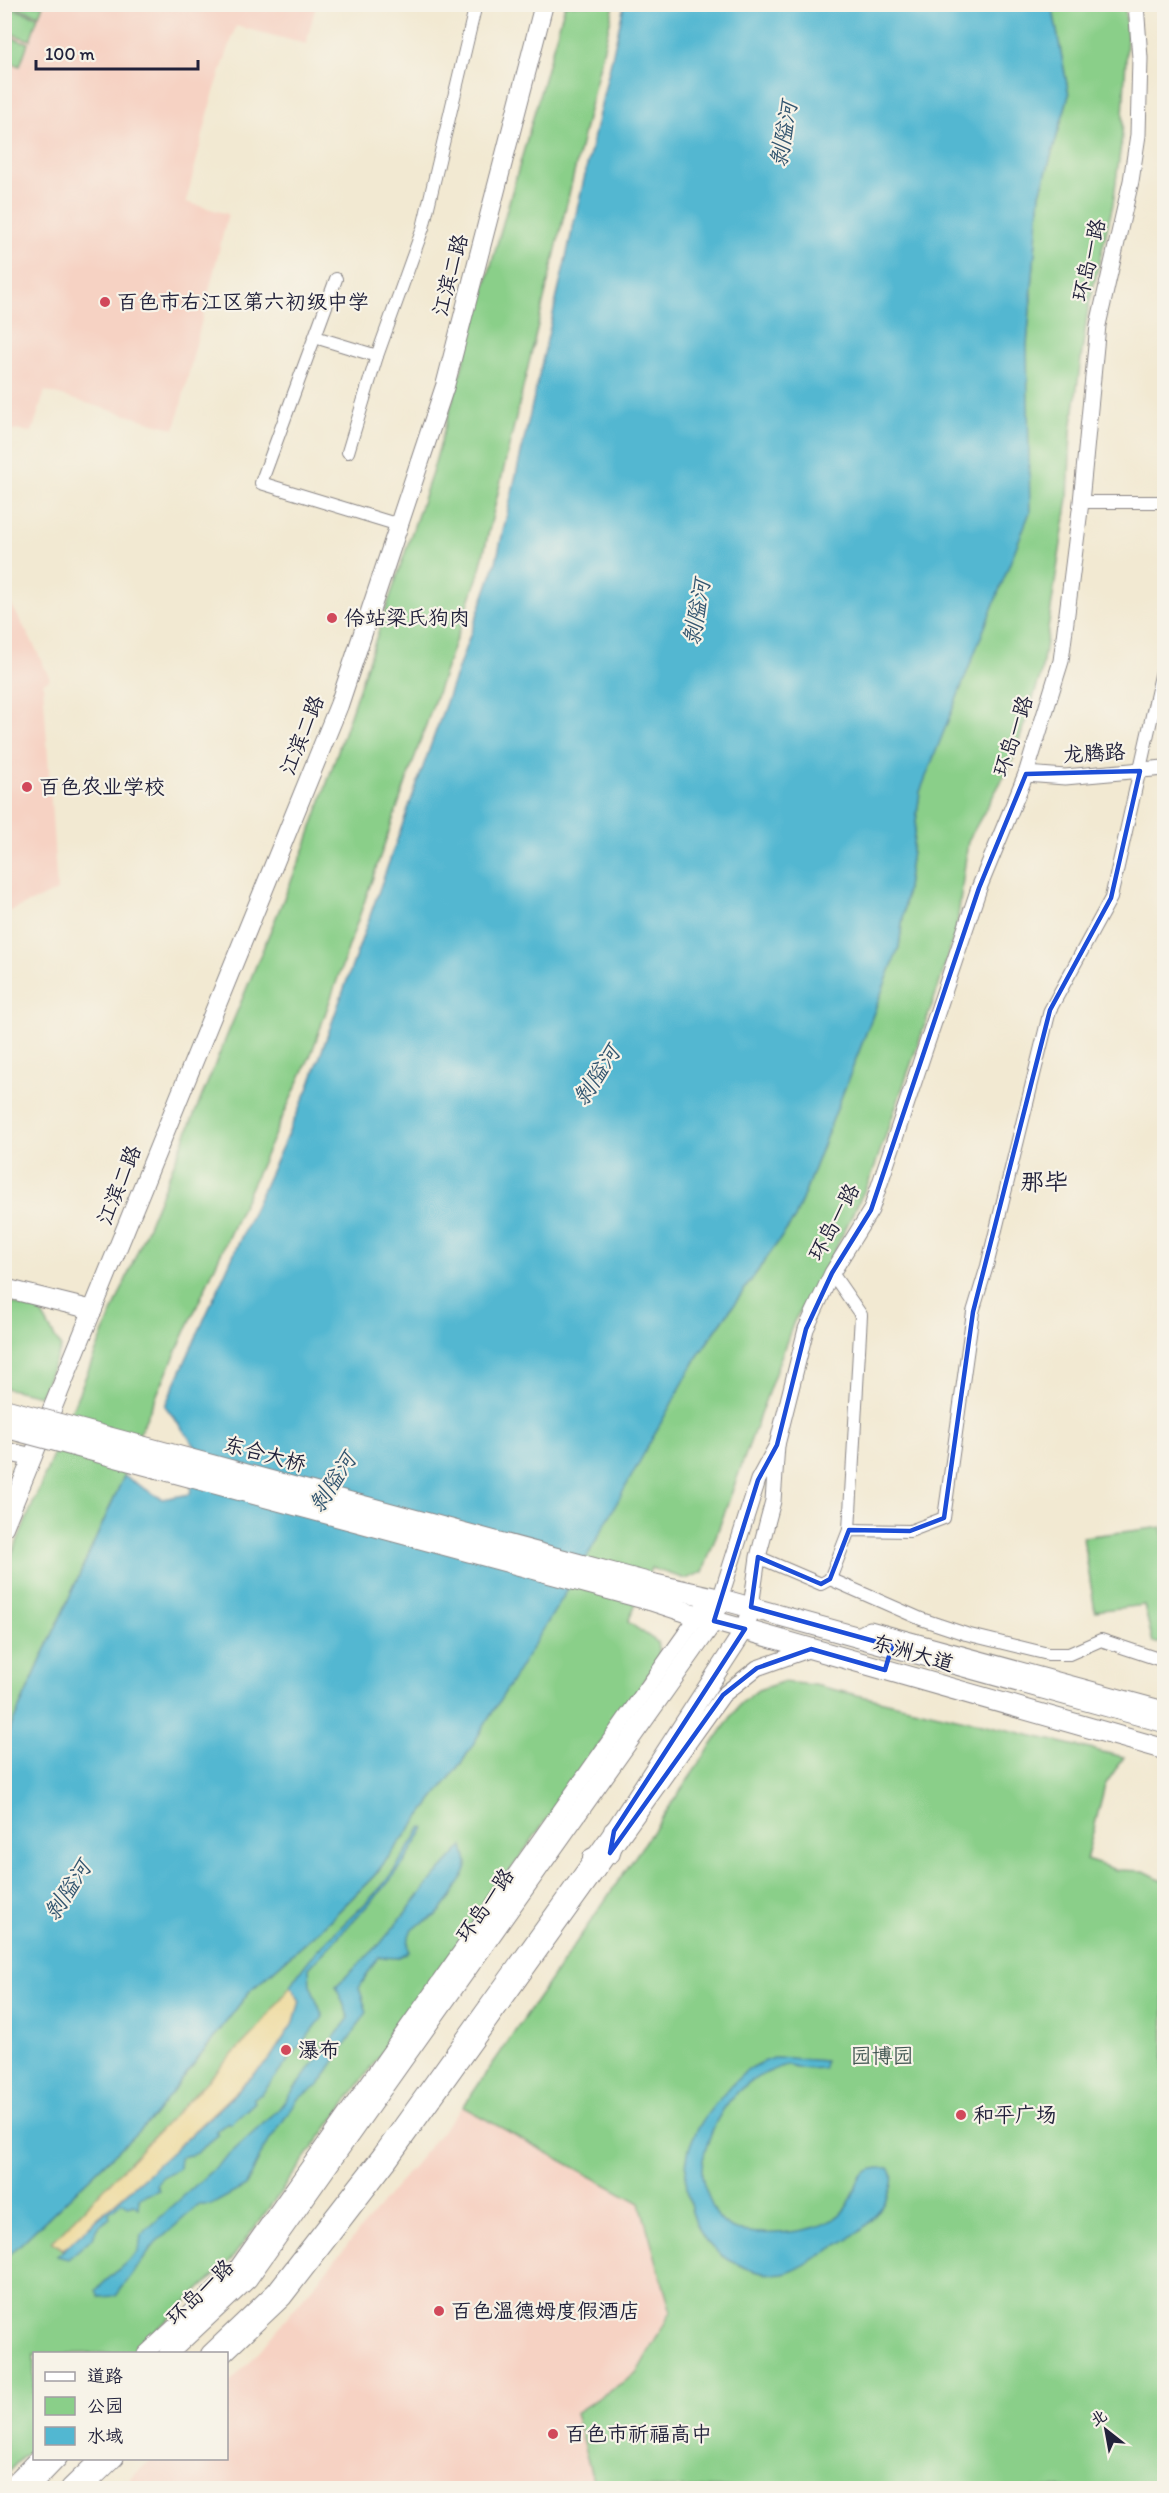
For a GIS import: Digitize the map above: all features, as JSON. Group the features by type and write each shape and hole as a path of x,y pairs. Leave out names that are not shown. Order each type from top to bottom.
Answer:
{"main road":[{"name":"江滨二路","path":"4,1527 339,705 445,386 544,4"},
{"path":"4,1288 93,1310"},
{"name":"东合大桥","path":"4,1409 651,1592"},
{"name":"东合大桥","path":"4,1426 651,1592"},
{"path":"4,1451 31,1457"},
{"name":"东洲大道","path":"651,1592 714,1598 1164,1722"},
{"name":"东洲大道","path":"651,1592 706,1618 1164,1749"},
{"name":"环岛一路","path":"170,2352 248,2279 706,1618 714,1598"},
{"name":"环岛一路","path":"614,1831 745,1629 751,1608"},
{"path":"885,1670 892,1646"},
{"path":"212,2352 276,2291 374,2165 602,1855 614,1831"},
{"path":"29,2488 56,2460"},
{"path":"70,2488 99,2460"}],"street":[{"path":"348,452 377,356 423,228 476,4"},
{"name":"环岛一路","path":"751,1608 758,1557 773,1501 777,1445 806,1329 832,1273 871,1210 979,888 1026,774 1061,661 1081,502 1098,325 1131,181 1138,135 1140,58 1136,4"},
{"path":"336,279 261,483 399,525"},
{"path":"315,337 377,356"},
{"path":"1081,502 1164,502"},
{"path":"849,1530 910,1531 944,1518 973,1312 987,1266 1050,1010 1111,898 1164,662"},
{"name":"龙腾路","path":"1026,774 1065,777 1164,768"},
{"path":"758,1557 821,1584 830,1579 849,1530 861,1315 832,1273"},
{"name":"环岛一路","path":"714,1598 758,1480 777,1445"},
{"path":"830,1579 921,1619 966,1634 1048,1654 1069,1654 1101,1640 1164,1661"},
{"path":"147,2352 236,2268 706,1618"},
{"path":"856,1636 870,1629 1164,1709"},
{"path":"227,2352 284,2298 382,2171 602,1855 723,1695 757,1668 811,1649"},
{"path":"7,2488 35,2460"},
{"path":"85,2488 114,2460"}],"highlighted area":[{"path":"1140,771 1111,898 1050,1010 973,1312 944,1518 910,1531 849,1530 830,1579 821,1584 758,1557 751,1607 892,1646 885,1670 811,1649 757,1668 723,1695 610,1853 614,1831 745,1629 714,1621 758,1480 777,1445 806,1329 832,1273 871,1210 979,888 1026,774"}],"shaded area":[{"name":"百色市右江区第六初级中学","path":"5,5 316,5 306,44 236,26 213,95 186,202 228,214 175,429 45,391 32,432 5,429"},
{"name":"百色农业学校","path":"5,593 50,679 43,683 57,891 5,913"},
{"path":"462,2107 640,2202 671,2312 636,2374 575,2413 595,2488 120,2488 151,2460 228,2460 228,2384 251,2361"}],"green space":[{"path":"8,5 43,5 39,15"},
{"path":"565,5 614,5 479,573 312,1052 140,1432 124,1476 5,1740 5,1571 306,845 432,473"},
{"path":"1052,5 1125,5 1127,38 1122,137 1113,204 1088,309 1071,431 1068,498 1041,674 1012,762 968,841 957,925 940,982 871,1177 827,1266 794,1321 703,1572 686,1579 651,1568 628,1622 657,1642 660,1659 368,2072 231,2260 133,2352 33,2352 33,2447 5,2475 5,2259 154,2116 249,1992 326,1924 374,1876 464,1759 699,1354 795,1218 899,947 920,792 1027,345 1040,194 1069,95"},
{"path":"5,6 38,17 30,40 5,32"},
{"path":"5,35 28,43 20,66 5,61"},
{"path":"5,1301 40,1311 61,1348 40,1396 5,1388"},
{"path":"1162,1527 1164,1536 1164,1643 1153,1643 1144,1605 1095,1611 1083,1537"},
{"name":"园博园","path":"782,1682 814,1685 1124,1757 1105,1785 1086,1860 1117,1870 1144,1871 1164,1881 1164,2488 595,2488 575,2413 636,2374 671,2312 640,2203 463,2107 740,1704 758,1690"}],"sand":[{"path":"291,1986 300,2001 294,2022 269,2060 158,2165 98,2217 73,2243 63,2249 52,2242 256,2030"}],"water":[{"name":"剥隘河","path":"624,5 1052,5 1069,95 1040,194 1027,345 1030,512 920,792 899,947 795,1218 699,1354 582,1566 464,1759 374,1876 326,1924 249,1992 154,2116 5,2259 5,1740 124,1476 162,1499 190,1494 198,1450 165,1406 309,1087 496,562"},
{"name":"瀑布","path":"422,1827 425,1828 404,1863 383,1889 309,1968 310,1985 323,2017 262,2094 253,2098 255,2102 231,2124 228,2122 216,2132 218,2135 195,2154 180,2157 179,2168 162,2177 156,2185 159,2190 139,2198 138,2208 134,2204 128,2206 122,2202 109,2213 110,2218 97,2228 93,2237 68,2259 57,2256 218,2110 269,2060 294,2022 300,2001 291,1986 300,1972 321,1947 380,1888"},
{"path":"463,1846 467,1865 454,1892 439,1913 411,1931 408,1943 409,1952 397,1958 378,1957 359,1988 367,2012 319,2085 298,2099 263,2150 246,2186 211,2205 198,2205 155,2244 116,2296 99,2297 96,2290 139,2251 141,2235 278,2110 349,2018 336,1986 380,1944 430,1882"},
{"path":"777,2057 825,2061 824,2068 806,2069 788,2065 777,2068 747,2084 722,2112 710,2135 702,2172 710,2201 721,2221 735,2230 753,2233 782,2233 811,2228 825,2224 845,2209 862,2174 868,2170 889,2168 892,2181 885,2202 861,2229 801,2267 787,2273 766,2274 732,2261 706,2241 692,2211 687,2187 686,2163 697,2129 712,2108 747,2071"}],"place":[{"name":"百色市右江区第六初级中学","path":"105,302"},
{"name":"伶站梁氏狗肉","path":"332,618"},
{"name":"百色农业学校","path":"27,787"},
{"name":"瀑布","path":"286,2050"},
{"name":"和平广场","path":"961,2115"},
{"name":"百色温德姆度假酒店","path":"439,2311"},
{"name":"百色市祈福高中","path":"553,2434"}],"district":[{"name":"那毕","path":"1044,1182"}]}
